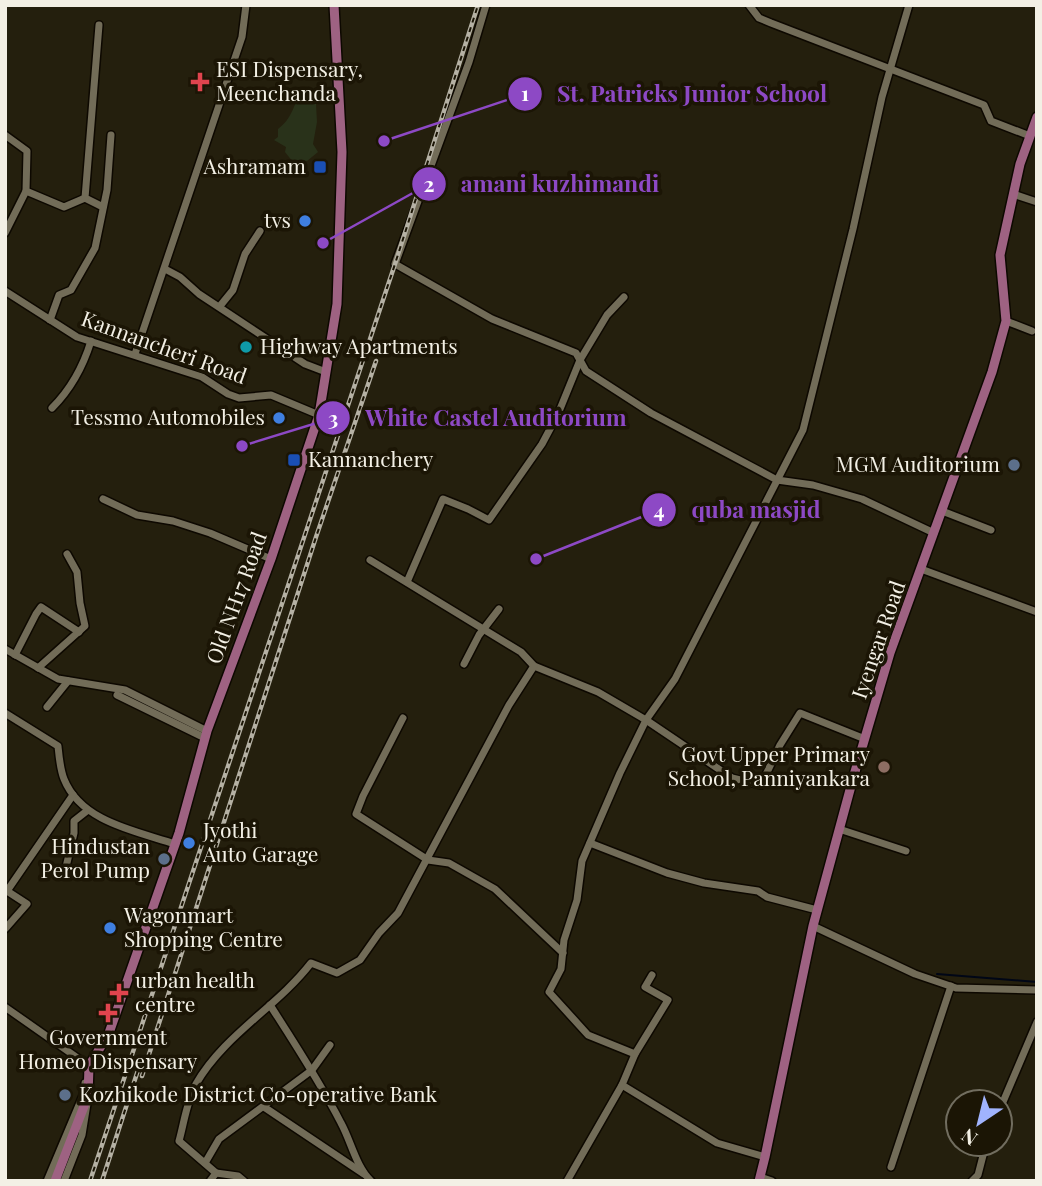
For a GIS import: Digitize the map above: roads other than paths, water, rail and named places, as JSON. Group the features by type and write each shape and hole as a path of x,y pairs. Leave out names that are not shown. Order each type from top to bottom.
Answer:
{"main road":[{"name":"Old NH17 Road","path":"55,1181 88,1097 89,1066 109,1033 175,844 206,735 271,559 319,415 337,304 342,152 334,5"},
{"name":"Iyengar Road","path":"759,1179 813,926 839,828 890,653 992,372 1006,321 1000,255 1020,164 1037,117"}],"street":[{"path":"135,354 242,37 246,5"},
{"path":"486,5 469,62 395,264 492,319 576,353 586,371 651,413 777,480 813,485 863,499 934,533"},
{"path":"749,5 759,18 984,105 991,121 1030,136"},
{"path":"635,1054 588,1035 549,992 561,969 564,940 577,900 582,861 646,720 675,679 803,430 853,229 882,96 909,5"},
{"path":"85,198 99,25"},
{"path":"5,135 27,151 26,191 5,233"},
{"path":"50,320 59,295 71,290 95,248 110,162 111,135"},
{"path":"26,191 64,207 85,198 103,207"},
{"path":"1013,194 1037,202"},
{"path":"220,306 233,290 245,254 260,231"},
{"path":"164,269 180,277 199,294 305,364 326,372"},
{"name":"Kannancheri Road","path":"6,292 77,337 202,377 239,398 271,395 319,415"},
{"path":"407,582 443,499 489,520 542,444 558,414 580,360 607,315 624,298"},
{"path":"1006,321 1032,331"},
{"path":"52,408 69,391 91,341"},
{"path":"103,499 137,514 173,521 210,533 271,559"},
{"path":"942,511 991,530"},
{"path":"38,668 85,626 79,603 78,572 67,554"},
{"path":"370,560 521,652 534,666 598,692 646,720 732,778 761,785 780,745 800,713 865,739"},
{"path":"921,569 1037,612"},
{"path":"15,655 41,607 79,632"},
{"path":"464,664 479,635 499,609"},
{"path":"5,649 58,679 125,690 206,735"},
{"path":"244,1181 238,1176 216,1173 179,1141 195,1085 228,1042 293,986 311,963 337,973 360,960 379,933 398,913 509,705 534,666"},
{"path":"47,707 68,681"},
{"path":"117,695 206,735"},
{"path":"5,713 58,746 63,777 74,795 88,810 118,825 175,844"},
{"path":"403,718 356,814 428,860 449,863 495,889 563,953"},
{"path":"5,929 27,904 7,891 74,795"},
{"path":"66,867 74,821 88,810"},
{"path":"839,828 906,851"},
{"path":"590,843 667,873 758,891 767,897 817,910"},
{"path":"813,926 915,974 951,986 1037,990"},
{"path":"567,1181 622,1085 635,1054 668,1000 645,987 652,975"},
{"path":"891,1167 951,986"},
{"path":"270,1005 312,1070 343,1126 364,1174"},
{"path":"5,1007 89,1066 83,1093 47,1181"},
{"path":"1009,1088 1037,1023"},
{"path":"205,1163 219,1139 312,1070 330,1045"},
{"path":"622,1085 717,1143 765,1157"},
{"path":"64,1181 82,1135 88,1097"},
{"path":"264,1107 371,1181"},
{"path":"972,1181 978,1175 982,1158"},
{"path":"211,1181 216,1173"},
{"path":"759,1179 772,1181"}],"waterway":[{"path":"937,974 1037,982"}],"railway":[{"path":"90,1181 395,264 478,5"},
{"path":"142,1076 316,537 376,361"},
{"path":"102,1181 140,1064"}],"place":[{"name":"ESI Dispensary, Meenchanda","path":"200,82"},
{"name":"St. Patricks Junior School","path":"384,141"},
{"name":"Ashramam","path":"320,167"},
{"name":"tvs","path":"305,221"},
{"name":"amani kuzhimandi","path":"323,243"},
{"name":"Highway Apartments","path":"246,347"},
{"name":"Tessmo Automobiles","path":"279,418"},
{"name":"White Castel Auditorium","path":"242,446"},
{"name":"Kannanchery","path":"294,460"},
{"name":"MGM Auditorium","path":"1014,465"},
{"name":"quba masjid","path":"536,559"},
{"name":"Govt Upper Primary School, Panniyankara","path":"884,767"},
{"name":"Jyothi Auto Garage","path":"189,843"},
{"name":"Hindustan Perol Pump","path":"164,859"},
{"name":"Wagonmart Shopping Centre","path":"110,928"},
{"name":"urban health centre","path":"119,993"},
{"name":"Government Homeo Dispensary","path":"108,1013"},
{"name":"Kozhikode District Co-operative Bank","path":"65,1095"}]}
